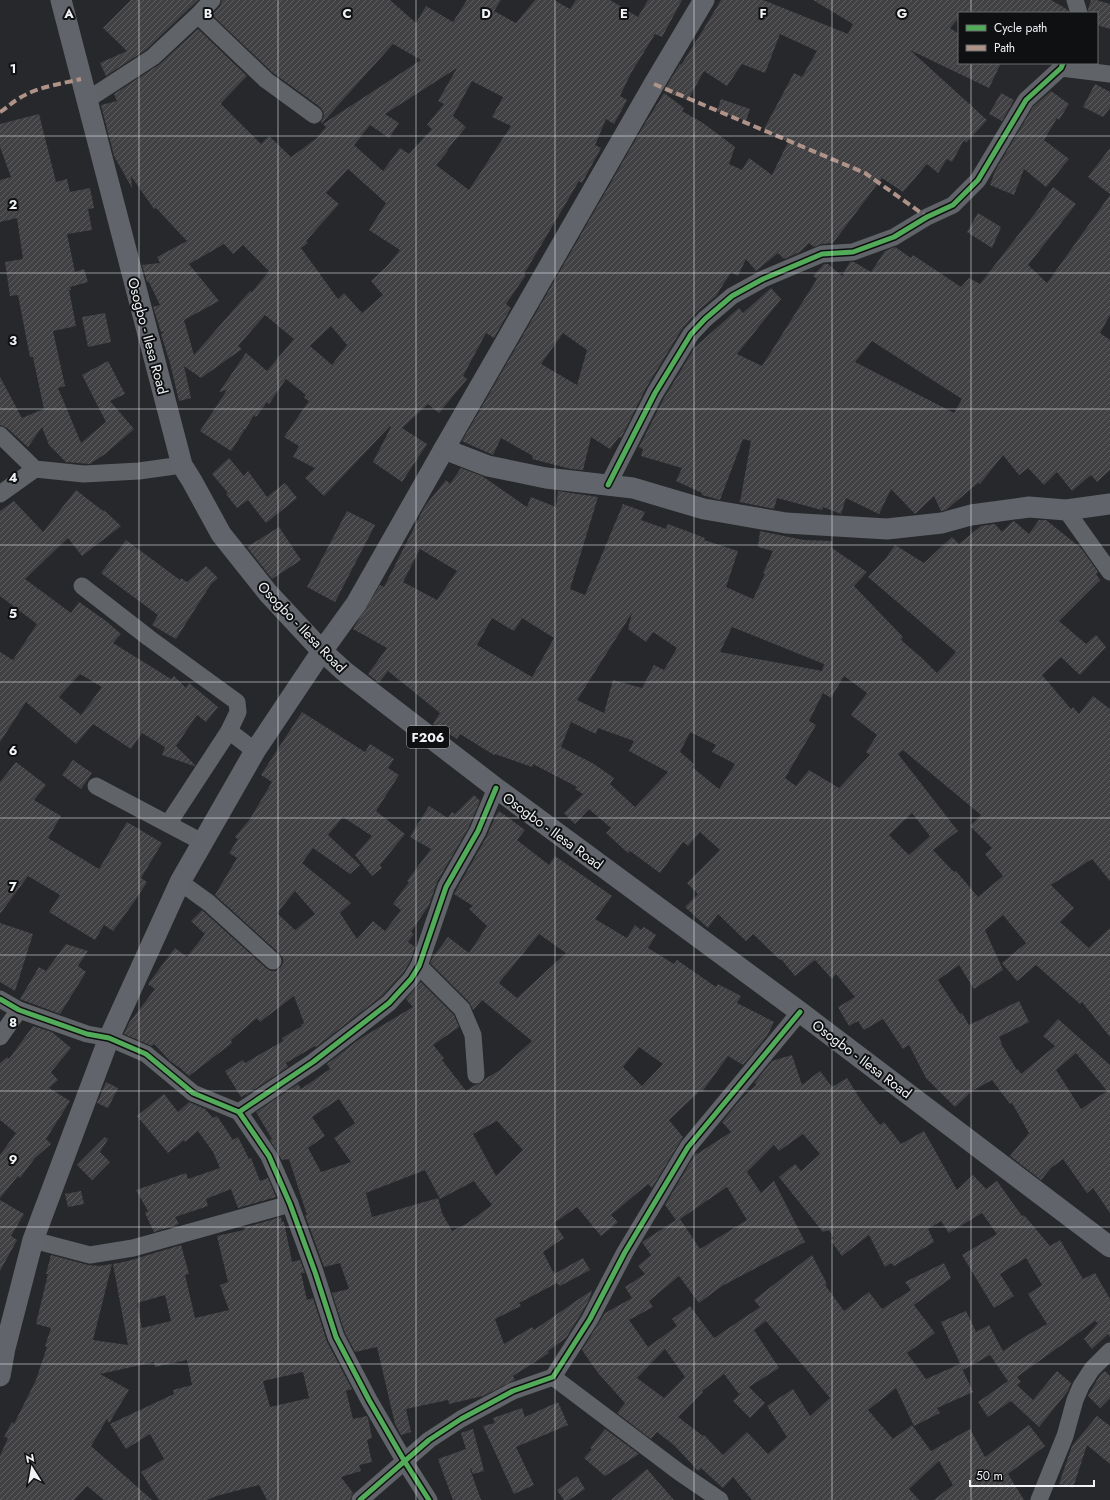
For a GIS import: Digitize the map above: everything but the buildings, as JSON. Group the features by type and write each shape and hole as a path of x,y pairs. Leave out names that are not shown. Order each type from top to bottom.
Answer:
{"main road":[{"name":"Osogbo - Ilesa Road","path":"60,0 182,465 221,534 268,593 322,651 344,671 496,788 800,1012 1110,1247"},
{"path":"0,1376 5,1348 33,1240 109,1038 180,882 255,751 322,651 356,604 654,84 704,0"},
{"path":"444,449 495,468 546,478 633,488 704,509 786,523 887,529 942,522 971,515 1029,507 1066,510 1110,504"}],"street":[{"path":"87,100 153,57 212,0"},
{"path":"1075,0 1079,12"},
{"path":"198,15 266,80 314,115"},
{"path":"608,485 656,393 691,334 705,319 732,296 763,280 822,254 853,252 894,237 927,217 953,205 978,180 1026,100 1062,66 1110,74"},
{"path":"0,435 35,469 84,474 182,465"},
{"path":"0,494 35,469"},
{"path":"1066,510 1110,572"},
{"path":"82,586 149,638 237,702 238,712 229,731 168,824"},
{"path":"229,731 255,751"},
{"path":"96,786 202,842"},
{"path":"239,1112 313,1062 389,1003 411,979 419,966 446,887 478,831 496,788"},
{"path":"180,882 209,903 273,961"},
{"path":"419,966 462,1009 474,1035 476,1075"},
{"path":"0,998 19,1010 87,1034 109,1038 146,1054 193,1093 239,1112 269,1156 290,1204 315,1272 336,1337 404,1462 429,1500"},
{"path":"0,1037 19,1010"},
{"path":"360,1500 429,1440 461,1419 513,1391 553,1377 590,1319 625,1252 688,1147 800,1012"},
{"path":"33,1240 90,1255 133,1248 290,1204"},
{"path":"1039,1500 1065,1436 1075,1400 1081,1386 1092,1369 1110,1351"},
{"path":"553,1377 679,1472 720,1500"}],"marked path":[{"path":"0,112 25,95 49,86 81,79"},
{"path":"654,84 865,173 927,217"}],"cycle path":[{"path":"608,485 655,393 691,334 705,319 732,296 763,279 822,254 853,252 894,237 927,217 953,205 978,180 1026,100 1061,68 1063,64"},
{"path":"239,1112 313,1062 389,1003 411,979 419,966 446,887 478,831 496,788"},
{"path":"0,999 19,1010 87,1034 109,1038 146,1054 193,1093 239,1112 269,1156 290,1204 315,1272 336,1337 369,1400 429,1500"},
{"path":"360,1500 429,1440 461,1419 513,1391 553,1377 590,1319 625,1252 688,1147 800,1012"}]}
